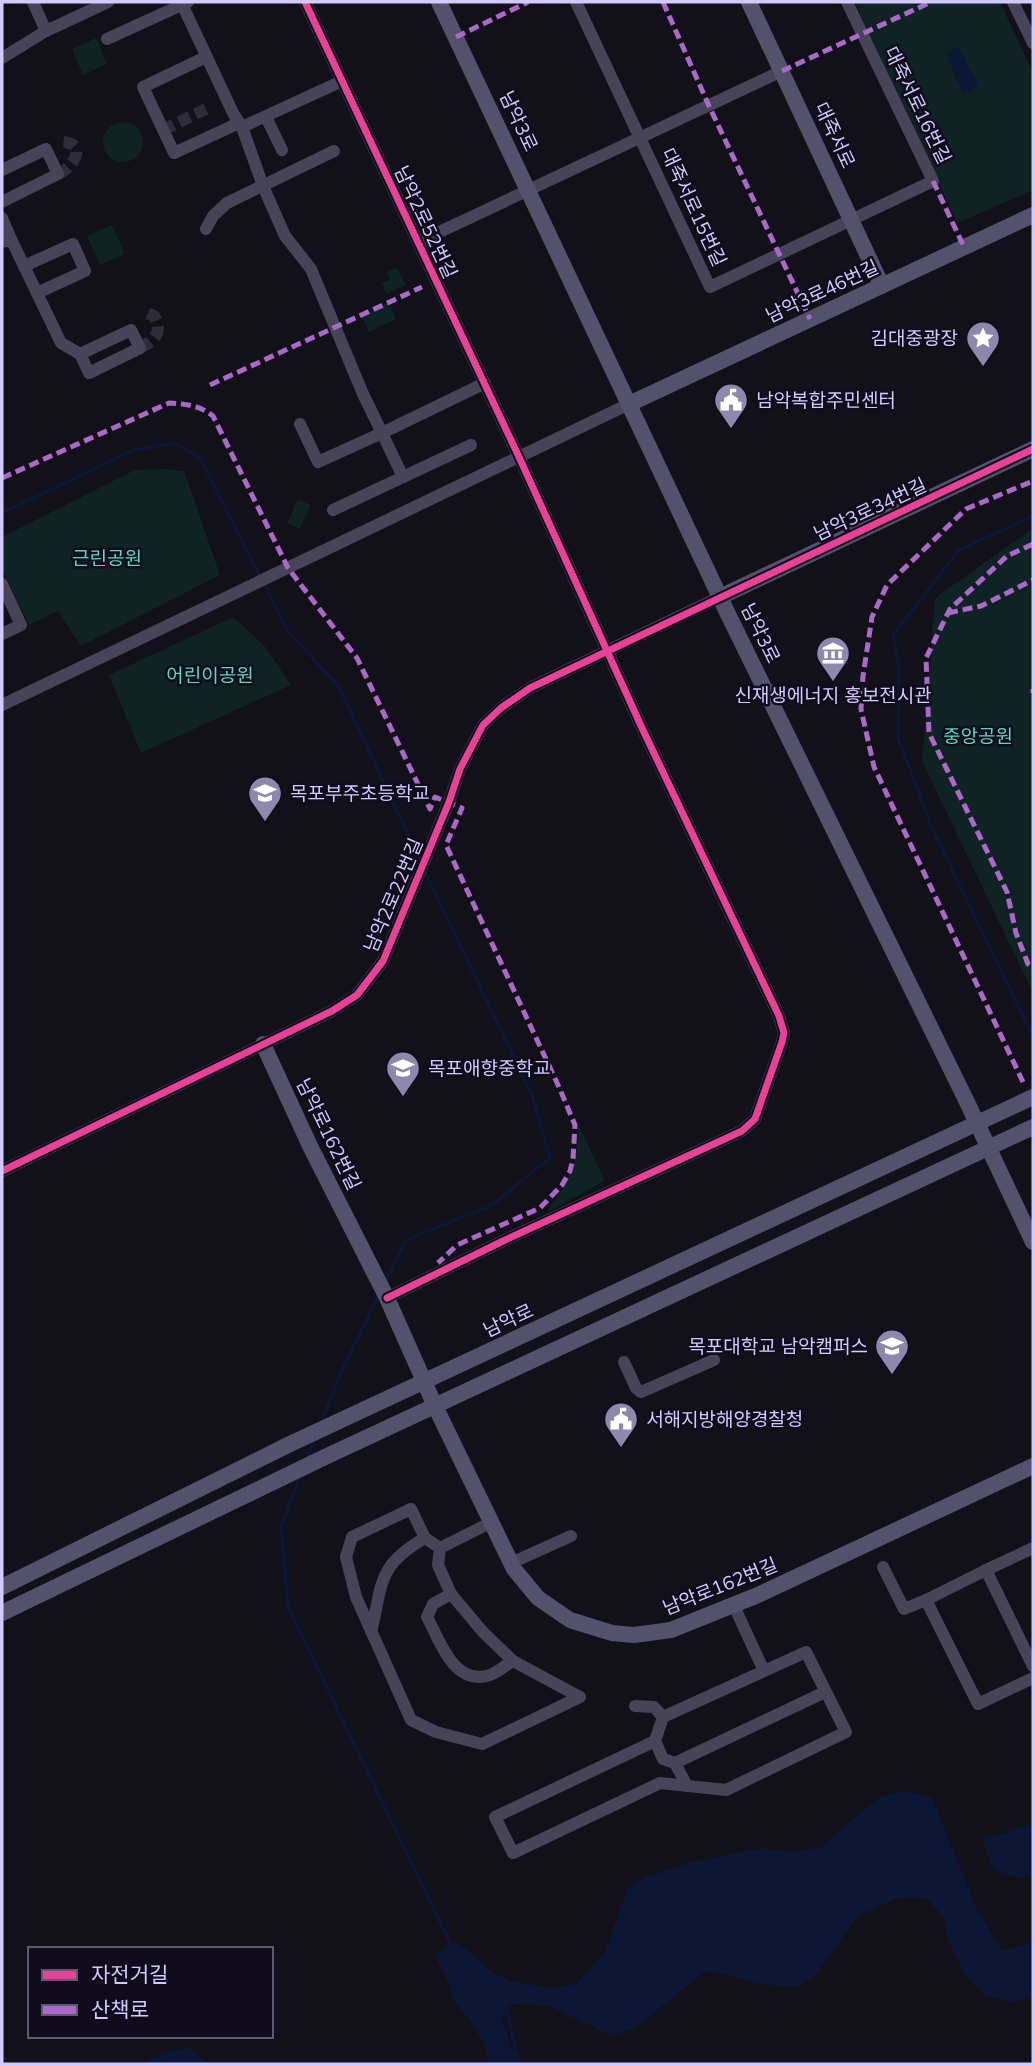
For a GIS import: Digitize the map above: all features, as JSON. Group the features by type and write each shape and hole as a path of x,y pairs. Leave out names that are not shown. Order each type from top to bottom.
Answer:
{"street":[{"path":"33,2 46,31"},
{"path":"2,58 46,31 108,2"},
{"name":"남악2로52번길","path":"305,2 519,457"},
{"name":"남악3로","path":"439,2 720,597 1033,1242"},
{"name":"대죽서로15번길","path":"576,2 710,287 852,220"},
{"name":"대죽서로","path":"749,2 882,286"},
{"name":"대죽서로16번길","path":"847,2 933,181 852,220"},
{"path":"1013,2 1033,43"},
{"path":"107,40 185,3 206,57 241,125 285,236 311,269 363,394 402,477"},
{"path":"206,57 143,87 174,153 266,117 342,81"},
{"path":"418,242 782,71"},
{"path":"266,117 282,150"},
{"path":"2,170 46,149 58,174 2,202"},
{"path":"206,229 220,208 334,151"},
{"name":"남악3로46번길","path":"629,404 1033,215"},
{"path":"2,218 6,240 24,266 61,342 80,354 89,373 140,348 131,330 80,354"},
{"path":"24,266 73,244 85,271 37,293"},
{"path":"300,424 318,462 485,383"},
{"path":"2,705 629,404"},
{"path":"333,510 471,445"},
{"name":"남악3로34번길","path":"720,597 1033,449"},
{"path":"385,1296 742,1131 755,1119 784,1033 779,1016 606,651 519,457"},
{"path":"2,584 21,625 2,634"},
{"name":"남악2로22번길","path":"2,1171 332,1011 357,995 383,961 460,769 483,725 501,708 530,688 720,597"},
{"name":"남악로162번길","path":"263,1044 511,1563 524,1582 554,1610 570,1620 612,1633 634,1635 671,1630 734,1606 1033,1466"},
{"name":"남악로","path":"6,1582 290,1444 1029,1099"},
{"path":"2,1613 325,1457 1033,1127"},
{"path":"624,1362 636,1388 641,1392 714,1360"},
{"path":"411,1509 425,1538 440,1548 438,1565 451,1594 483,1632 513,1661 580,1697 482,1744 436,1732 411,1720 356,1597 346,1557 352,1537 411,1509"},
{"path":"440,1548 490,1523"},
{"path":"511,1563 571,1536"},
{"path":"371,1632 379,1588 392,1562 408,1547 425,1538"},
{"path":"883,1567 904,1609 1033,1548"},
{"path":"986,1570 1033,1666"},
{"path":"451,1594 433,1604 427,1617 454,1666 471,1676 489,1675 513,1661"},
{"path":"926,1600 978,1704 1033,1678"},
{"path":"734,1606 764,1671"},
{"path":"806,1652 825,1692 846,1732 726,1790 660,1783 513,1853 495,1817 655,1741 663,1717 806,1652"},
{"path":"660,1783 669,1761 825,1692"},
{"path":"635,1706 654,1706 663,1717"},
{"path":"655,1741 687,1786"}],"green space":[{"path":"855,2 1000,2 1033,73 1033,190 957,223"},
{"path":"96,38 107,64 83,75 72,49"},
{"path":"123,122 131,123 137,128 142,134 142,150 137,156 131,161 123,162 115,161 109,156 104,150 103,142 104,134 109,128 115,123"},
{"path":"112,225 125,254 100,265 87,236"},
{"path":"397,268 406,285 386,294 382,283 390,280 387,272"},
{"path":"388,303 396,319 369,332 361,315"},
{"name":"근린공원","path":"135,470 184,471 220,575 81,646 58,611 29,625 2,569 2,537"},
{"path":"298,499 310,505 300,529 287,523"},
{"name":"중앙공원","path":"1033,528 1033,993 922,761 935,598"},
{"name":"어린이공원","path":"233,617 264,645 291,685 141,753 109,675"},
{"path":"578,1124 605,1181 547,1212 571,1171 576,1152"}],"water":[{"path":"958,47 979,86 963,95 946,53"},
{"path":"908,1791 932,1798 976,1907 1002,1951 1033,1943 1033,1996 1011,2002 985,1996 964,1974 949,1943 943,1916 925,1897 900,1897 858,1916 814,1977 797,1987 759,1984 716,1972 704,1972 637,2027 612,2036 549,2006 512,2004 502,2018 513,2051 521,2064 490,2064 484,2044 467,2016 454,2002 435,1956 455,1940 491,1971 510,1981 551,1988 576,1984 605,1951 627,1889 643,1878 692,1862 761,1848 795,1852 822,1847 882,1796"},
{"path":"1033,1823 1033,1875 1018,1878 993,1870 982,1838"},
{"path":"188,2047 213,2064 139,2064 164,2053"}],"waterway":[{"path":"2,513 134,450 174,443 200,458 260,577"},
{"path":"1033,516 959,550 893,635 899,668 898,738 933,830 1033,1037"},
{"path":"264,584 287,630 339,687 421,862"},
{"path":"385,1283 406,1240 492,1205 550,1158 532,1095 425,872"},
{"path":"321,1423 340,1374 380,1293"},
{"path":"307,1459 314,1440"},
{"path":"300,1476 281,1527 288,1607 451,1945"},
{"path":"506,2007 519,2064"}],"tunnel":[{"path":"163,130 206,109"},
{"path":"58,174 64,171 76,156 75,146 62,142"},
{"path":"140,348 150,342 158,331 154,316 142,314"}],"marked path":[{"path":"456,37 528,2"},
{"path":"663,2 810,319"},
{"path":"782,71 931,2"},
{"path":"933,181 964,247"},
{"path":"210,385 422,287"},
{"path":"2,478 169,403 203,409 213,416 288,568 357,658 430,809 435,797 462,808 446,845 575,1125 570,1171 562,1185 540,1208 457,1245 438,1263"},
{"path":"1023,1082 874,767 861,709 872,617 887,585 966,509 1033,481"},
{"path":"1033,544 1007,556 950,609 926,658 929,733 1007,892 1016,933 1028,964 1033,969"},
{"path":"948,613 981,606 1033,580"}],"cycle path":[{"path":"305,2 519,457 642,728 779,1016 784,1033 755,1119 742,1131 503,1241 387,1298"},
{"path":"2,1171 332,1011 357,995 383,961 460,769 483,725 501,708 530,688 1033,449"}],"place":[{"name":"김대중광장","path":"983,368"},
{"name":"남악복합주민센터","path":"731,430"},
{"name":"신재생에너지 홍보전시관","path":"833,683"},
{"name":"목포부주초등학교","path":"265,823"},
{"name":"목포애향중학교","path":"403,1098"},
{"name":"목포대학교 남악캠퍼스","path":"892,1376"},
{"name":"서해지방해양경찰청","path":"621,1449"}]}
